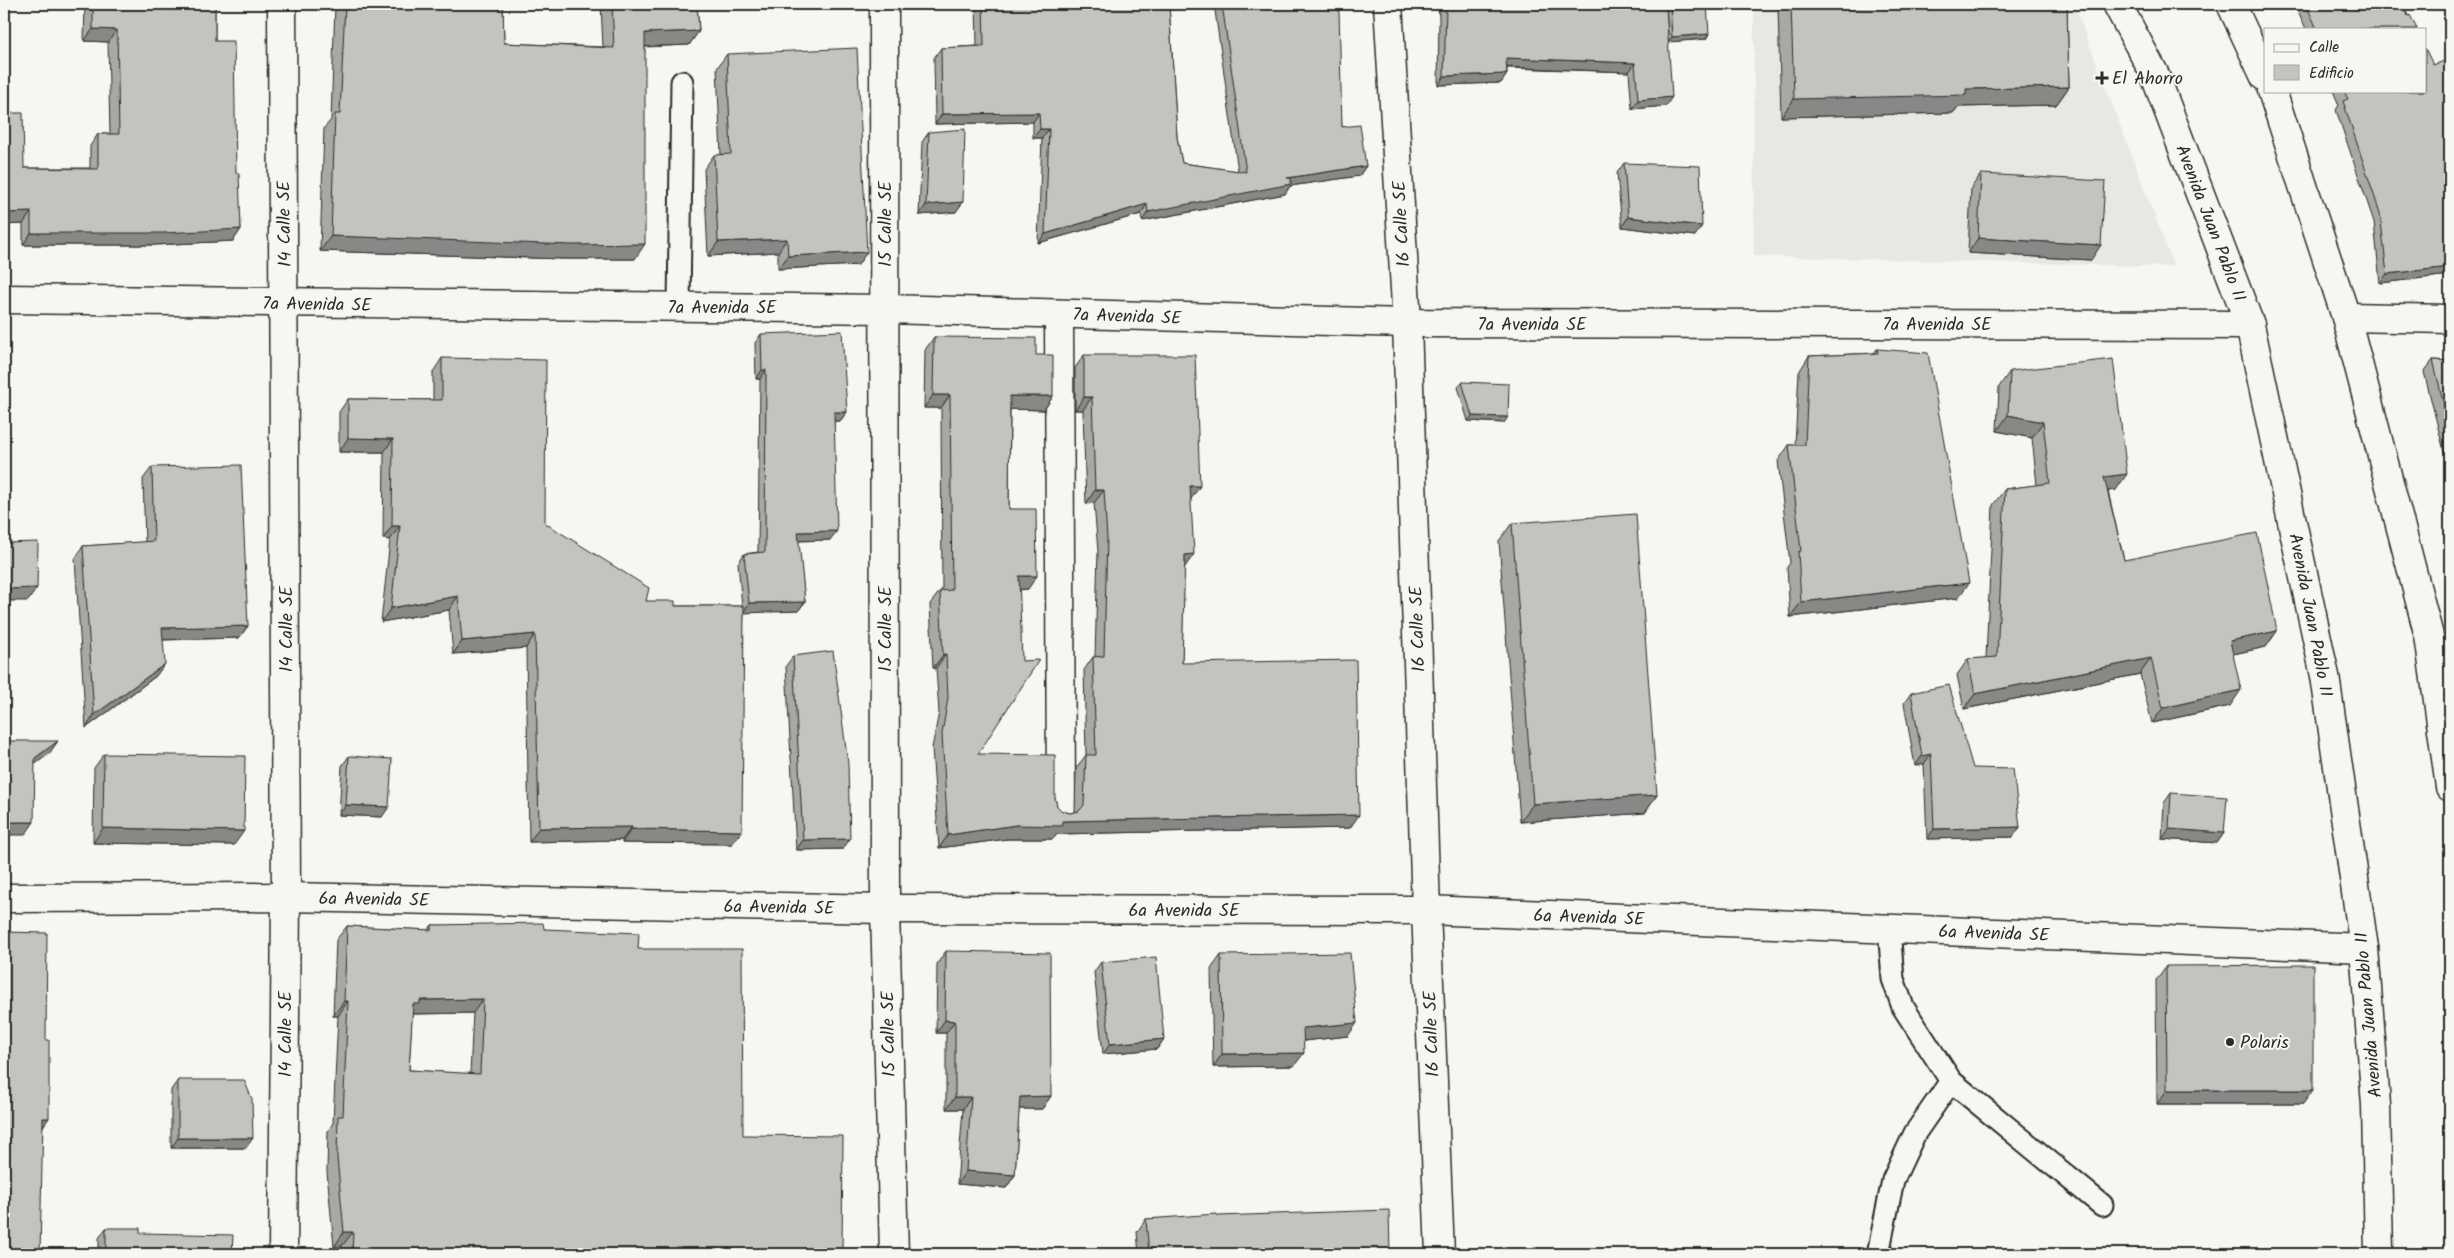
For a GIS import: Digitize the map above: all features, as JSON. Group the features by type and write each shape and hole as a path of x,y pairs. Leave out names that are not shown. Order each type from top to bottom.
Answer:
{"main road":[{"name":"14 Calle SE","path":"282,4 285,304 286,897 284,1254"},
{"name":"15 Calle SE","path":"884,4 885,909 894,1254"},
{"name":"16 Calle SE","path":"1388,4 1407,324 1426,910 1440,1254"},
{"name":"Avenida Juan Pablo II","path":"2117,4 2154,73 2250,325 2326,676 2364,948 2376,1105 2379,1254"},
{"path":"2231,4 2264,75"},
{"path":"2272,92 2346,317 2429,636 2442,661 2450,787"},
{"name":"7a Avenida SE","path":"4,299 285,304 885,309 1407,324 2250,325"},
{"path":"1059,314 1061,811"},
{"path":"2346,317 2450,319"},
{"name":"6a Avenida SE","path":"4,898 286,897 885,909 1426,910 2364,948"}],"lane":[{"path":"679,307 682,82"},
{"path":"1889,928 1893,979 1903,1007 1951,1081 2102,1205"},
{"path":"1878,1254 1893,1180 1915,1133 1951,1081"}],"shaded area":[{"path":"1754,4 2074,4 2174,267 1754,256"}],"building":[{"path":"93,4 215,4 215,41 234,41 236,173 239,173 241,229 163,233 31,233 31,212 4,213 4,113 23,113 24,168 98,169 98,134 119,134 117,30 93,29"},
{"path":"345,4 503,4 504,43 614,48 612,4 697,4 699,31 645,33 645,244 573,245 331,236 335,114 340,114"},
{"path":"983,4 1169,4 1177,137 1182,163 1246,172 1222,4 1332,4 1332,10 1339,10 1342,127 1360,125 1366,166 1287,178 1291,178 1291,184 1148,212 1147,204 1045,234 1049,129 1040,129 1039,113 942,114 941,48 984,46"},
{"path":"1445,4 1588,4 1666,7 1672,97 1638,100 1635,63 1506,58 1507,74 1444,76"},
{"path":"1670,4 1707,4 1709,34 1672,37"},
{"path":"1791,4 2067,4 2069,87 1966,89 1966,95 1794,99"},
{"path":"2306,4 2403,4 2408,16 2410,15 2416,28 2317,28"},
{"path":"857,48 867,252 788,256 787,239 718,242 714,155 731,154 727,54"},
{"path":"2426,50 2433,65 2450,59 2450,267 2387,274 2380,213 2343,101 2348,99 2344,92 2426,92"},
{"path":"965,129 963,202 926,205 929,132"},
{"path":"1624,163 1700,166 1702,226 1628,217"},
{"path":"1981,174 2105,181 2101,245 1978,238"},
{"path":"842,331 847,412 834,412 837,531 798,532 805,602 749,603 744,554 765,552 766,370 762,370 761,334"},
{"path":"934,337 1036,338 1036,355 1053,355 1053,396 1010,396 1009,509 1036,509 1037,576 1019,576 1022,661 1039,660 978,754 1055,755 1055,798 1057,806 1062,811 1070,813 1079,811 1084,805 1086,755 1096,755 1093,657 1104,656 1107,538 1104,490 1095,490 1092,397 1084,397 1084,355 1195,355 1200,486 1190,486 1194,554 1185,555 1182,663 1356,660 1359,815 1062,821 1062,826 1016,825 948,835 942,734 948,698 946,654 943,655 940,591 952,590 950,395 933,395"},
{"path":"1877,349 1928,353 1969,583 1801,602 1798,552 1801,551 1789,445 1805,445 1809,356 1878,353"},
{"path":"442,358 546,360 545,523 649,588 646,601 675,601 675,606 744,606 742,831 631,829 632,827 539,828 535,634 462,641 458,596 391,608 400,526 392,526 393,439 348,438 348,399 442,400"},
{"path":"2113,359 2127,474 2104,477 2124,560 2257,533 2277,631 2230,641 2241,690 2163,708 2151,658 1975,694 1968,659 1997,657 2005,489 2050,483 2043,422 2008,415 2010,371"},
{"path":"2433,360 2450,361 2450,429"},
{"path":"1462,382 1509,384 1508,417 1472,416"},
{"path":"241,465 248,626 162,628 165,664 94,715 83,546 154,541 152,467"},
{"path":"1636,514 1657,795 1533,804 1512,523"},
{"path":"38,542 37,588 4,589 4,543"},
{"path":"833,651 848,764 850,839 803,840 793,656"},
{"path":"1949,685 1973,768 2013,769 2020,827 1934,829 1931,754 1922,756 1911,693"},
{"path":"4,741 58,741 35,758 34,822 4,822"},
{"path":"104,754 245,756 244,831 103,828"},
{"path":"349,756 392,759 389,807 346,805"},
{"path":"2171,793 2227,797 2224,833 2169,829"},
{"path":"543,923 544,929 639,933 638,949 742,949 743,1135 843,1136 842,1254 352,1254 353,1232 344,1232 337,1157 338,1116 343,1116 348,1001 344,1001 347,926 432,930 432,925","holes":["483,999 480,1074 409,1070 413,1004 420,1004 420,1000"]},
{"path":"4,932 47,933 46,1040 49,1040 49,1118 43,1118 40,1254 4,1254"},
{"path":"946,951 1050,953 1051,1096 1020,1097 1015,1175 966,1171 971,1097 955,1097 955,1021 945,1020"},
{"path":"1350,953 1357,1023 1303,1028 1304,1053 1222,1054 1221,955"},
{"path":"1156,957 1164,1039 1110,1044 1101,962"},
{"name":"Polaris","path":"2313,965 2313,1090 2167,1090 2166,966"},
{"path":"178,1080 244,1080 252,1099 253,1138 178,1138"},
{"path":"1389,1210 1390,1254 1149,1254 1146,1219 1217,1214 1218,1216"},
{"path":"106,1228 140,1228 140,1233 233,1235 232,1254 106,1254"}],"place":[{"name":"El Ahorro","path":"2102,78"},
{"name":"Polaris","path":"2230,1042"}]}
